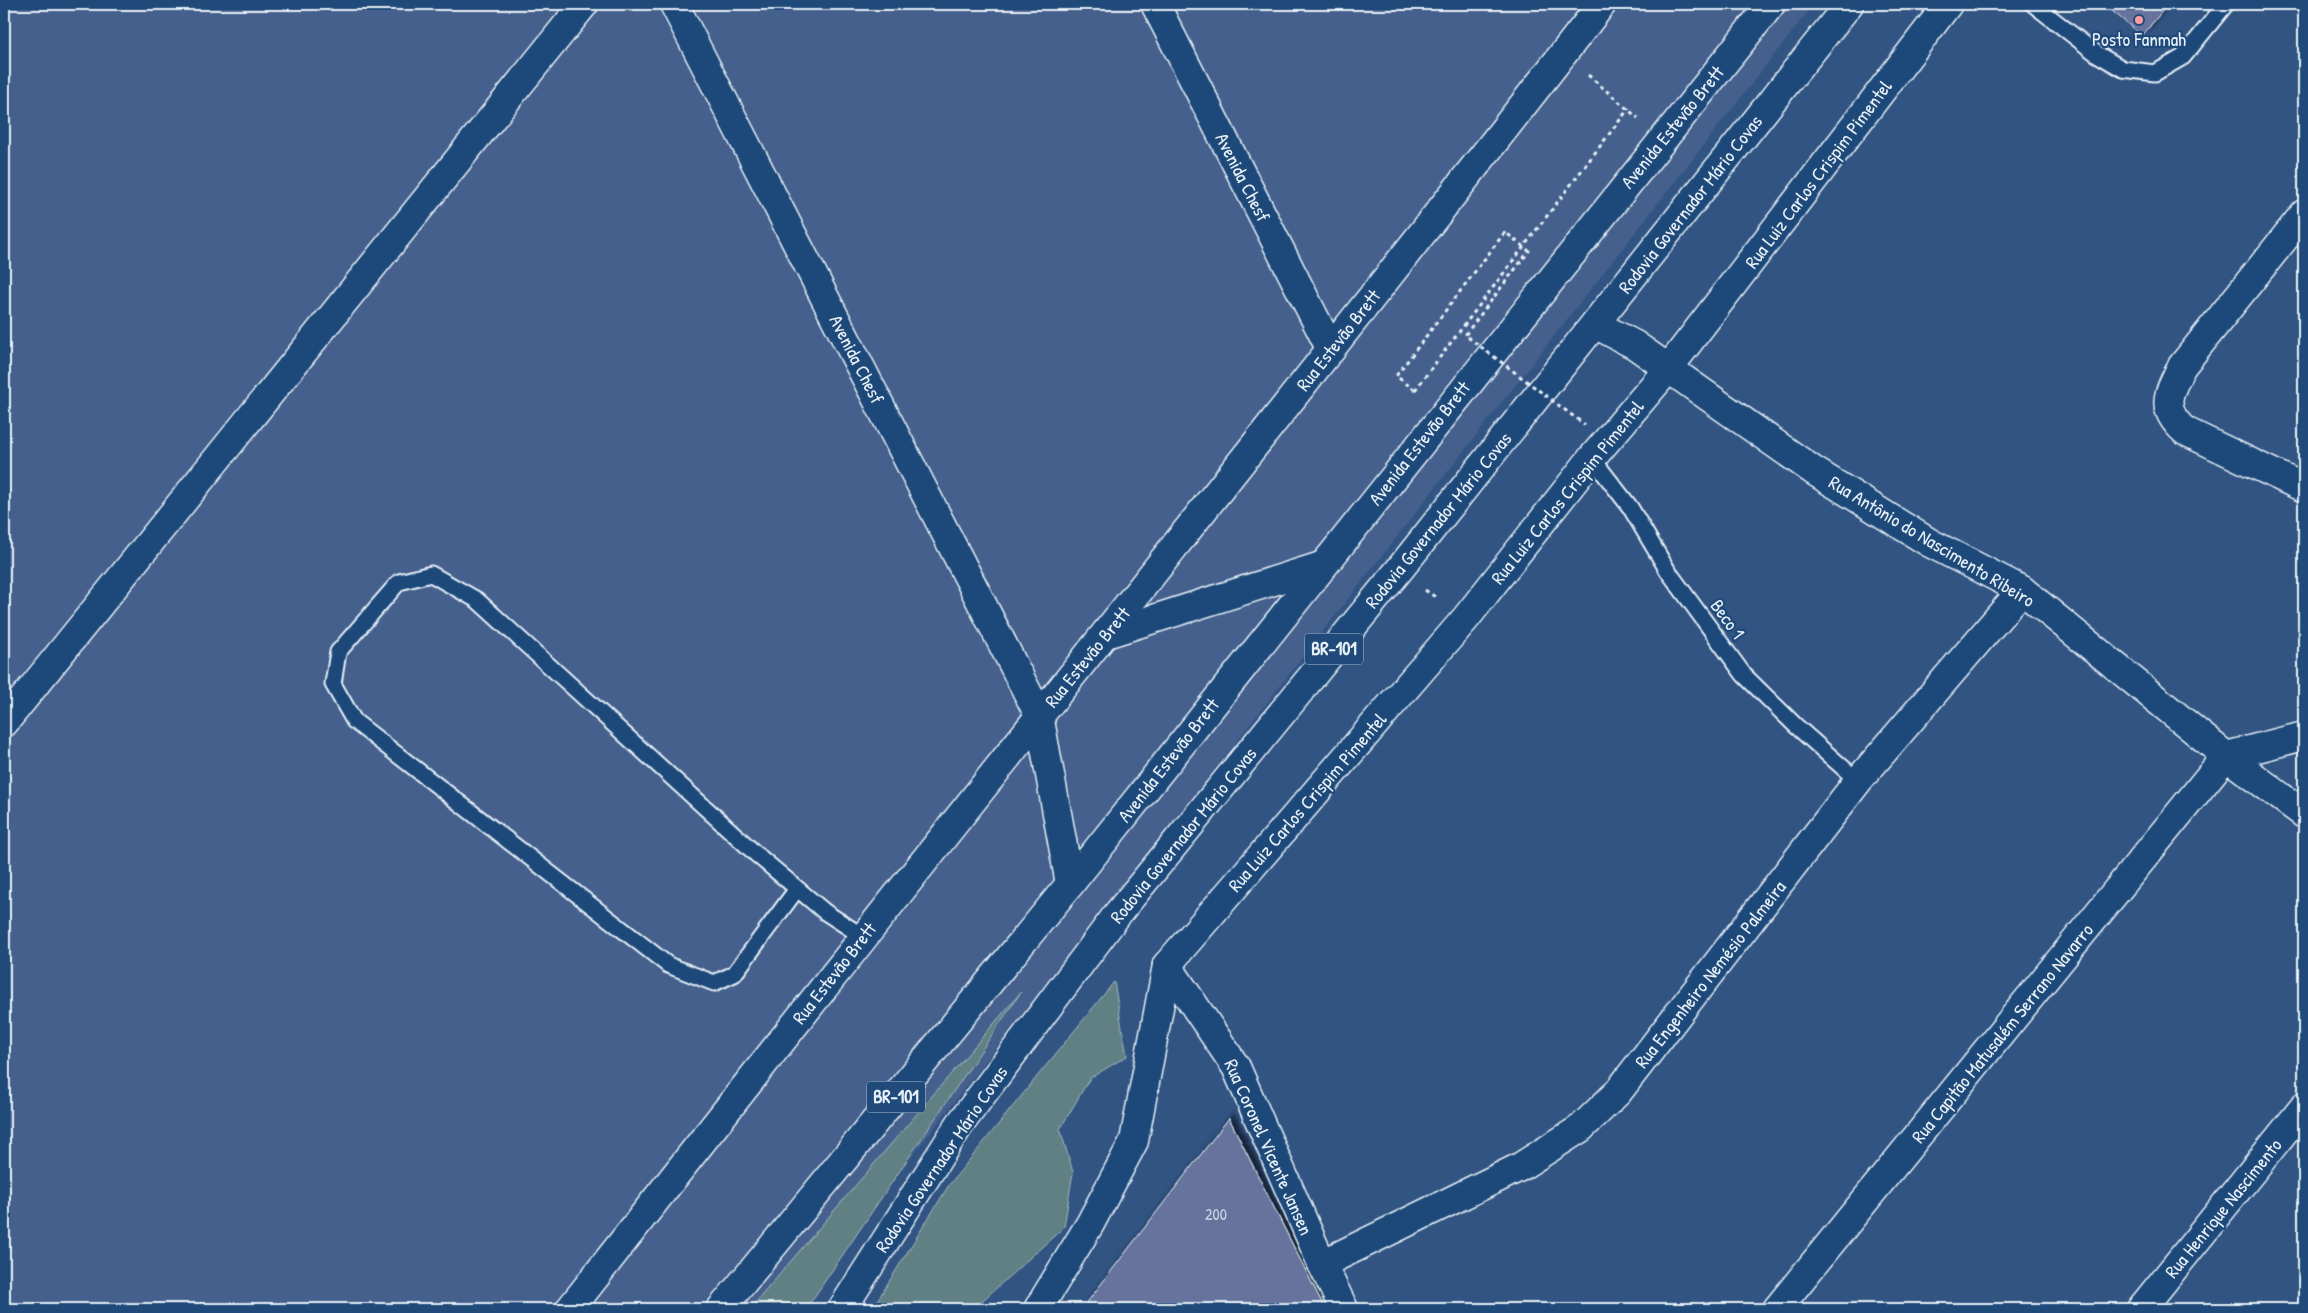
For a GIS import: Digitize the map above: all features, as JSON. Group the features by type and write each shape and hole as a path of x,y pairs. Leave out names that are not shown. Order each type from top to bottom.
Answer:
{"main road":[{"path":"4,723 584,4"},
{"name":"Avenida Chesf","path":"674,4 1039,715 1070,884"},
{"name":"Avenida Chesf","path":"1155,4 1331,350"},
{"name":"Rua Estevão Brett","path":"570,1309 862,936 1106,634 1602,4"},
{"name":"Avenida Estevāo Brett","path":"1070,884 1321,566 1771,4"},
{"name":"Rodovia Governador Mário Covas","path":"842,1309 960,1124 1113,920 1399,570 1849,4"},
{"name":"Rua Luiz Carlos Crispim Pimentel","path":"1167,964 1466,618 1592,458 1668,369 1948,4"},
{"path":"2304,214 2182,366 2172,386 2167,408 2173,421 2184,431 2304,488"},
{"name":"Rua Antônio do Nascimento Ribeiro","path":"1595,324 1634,345 1814,471 1930,543 2022,590 2226,756 2304,814"},
{"path":"1106,634 1321,566"},
{"name":"Rua Engenheiro Nemésio Palmeira","path":"1322,1264 1520,1167 1581,1128 1618,1092 1858,781 2022,590"},
{"path":"2226,756 2304,736"},
{"name":"Rua Capitão Matusalém Serrano Navarro","path":"1777,1309 2226,756"},
{"name":"BR-101","path":"721,1309 1070,884"},
{"path":"1038,1309 1090,1224 1134,1141 1167,964"},
{"name":"Rua Coronel Vicente Jansen","path":"1167,964 1236,1067 1322,1264 1344,1309"},
{"name":"Rua Henrique Nascimento","path":"2141,1309 2304,1107"}],"lane":[{"path":"2033,4 2097,54 2123,69 2155,74 2183,57 2226,4"},
{"name":"Beco 1","path":"1592,458 1630,507 1668,571 1744,675 1796,726 1858,781"},
{"path":"797,889 734,974 714,983 668,965 354,721 333,684 338,652 399,582 431,574 477,600 756,854 825,912 862,936"}],"path":[{"path":"1562,55 1629,108 1660,141"},
{"path":"1585,425 1465,335 1530,251 1505,232 1396,376 1415,390 1629,108"},
{"path":"1399,570 1466,618"}],"shaded area":[{"path":"4,4 1814,4 792,1309 4,1309"}],"green space":[{"path":"1114,982 1127,1056 1090,1078 1060,1129 1073,1172 1064,1227 973,1309 872,1309 949,1185"},
{"path":"1021,992 806,1309 750,1309"}],"building":[{"name":"Posto Fanmah","path":"2104,4 2168,4 2142,36"},
{"path":"1229,1118 1325,1309 1082,1309"}],"place":[{"name":"Posto Fanmah","path":"2139,20"}]}
